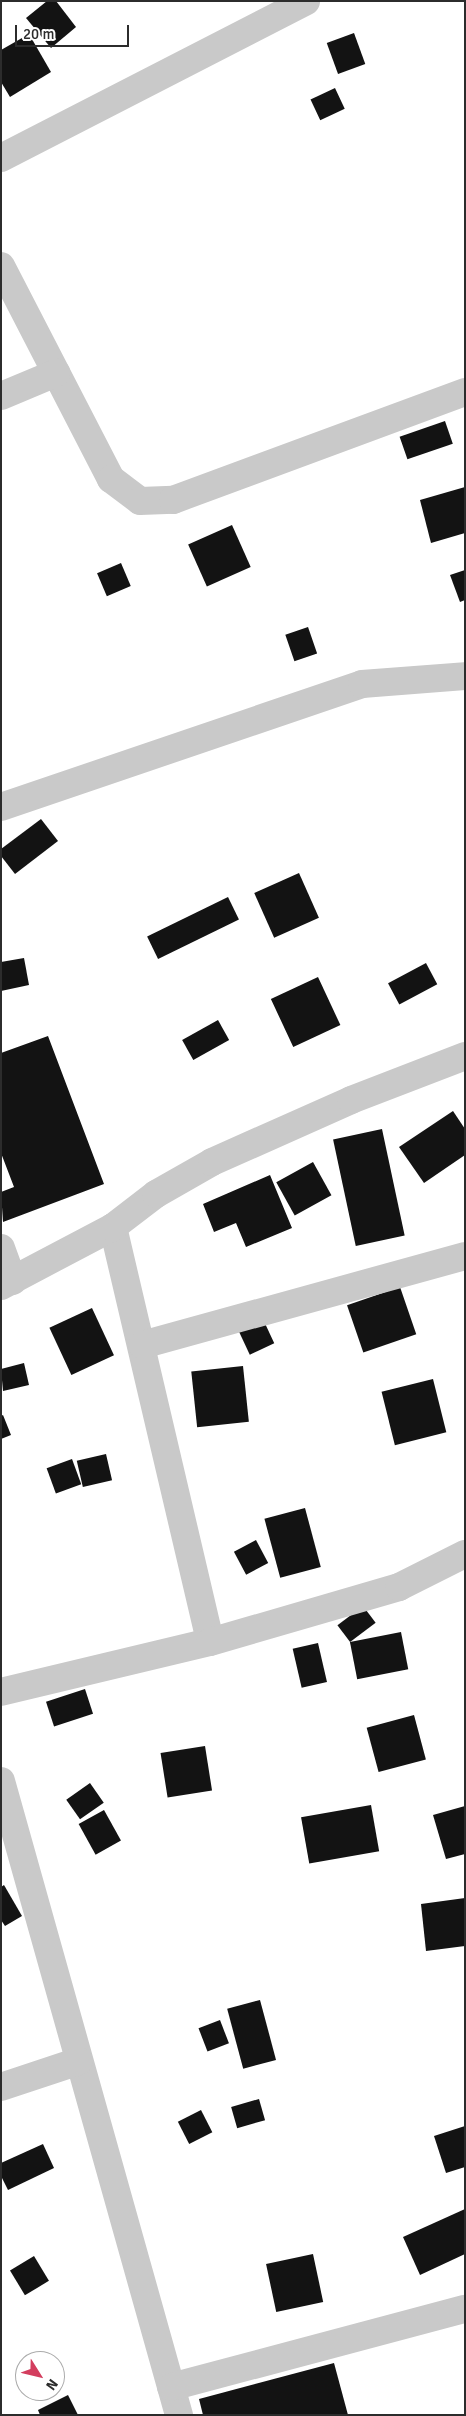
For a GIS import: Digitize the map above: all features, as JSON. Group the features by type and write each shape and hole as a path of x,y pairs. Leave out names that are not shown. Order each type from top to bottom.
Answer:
{"street":[{"path":"1,158 306,1"},
{"path":"1,266 110,479 140,501 172,500 465,392"},
{"path":"1,396 56,373"},
{"path":"1,807 362,684 465,676"},
{"path":"1,1248 7,1283 113,1228 156,1194 212,1162 351,1100 465,1056"},
{"path":"113,1228 142,1345 210,1642"},
{"path":"142,1345 465,1256"},
{"path":"1,1692 210,1642 400,1587 465,1554"},
{"path":"1,1781 178,2415"},
{"path":"1,2087 80,2061"},
{"path":"171,2387 465,2310"}],"building":[{"path":"47,1 56,1 76,27 51,48 26,18"},
{"path":"354,33 365,64 338,74 327,43"},
{"path":"29,34 51,72 10,97 1,82 1,50"},
{"path":"335,88 345,109 320,120 311,99"},
{"path":"445,421 453,444 407,459 400,437"},
{"path":"465,487 465,533 431,543 420,500"},
{"path":"232,525 251,567 207,587 188,545"},
{"path":"121,563 131,586 107,596 97,573"},
{"path":"465,570 465,600 460,602 450,575"},
{"path":"308,627 317,653 294,661 285,635"},
{"path":"41,819 58,841 15,874 1,856 1,849"},
{"path":"299,873 319,918 274,938 254,893"},
{"path":"228,897 239,919 158,959 147,936"},
{"path":"24,958 29,985 1,991 1,962"},
{"path":"426,963 437,984 399,1004 388,983"},
{"path":"318,977 340,1025 293,1047 271,999"},
{"path":"218,1020 229,1040 193,1060 182,1040"},
{"path":"48,1036 104,1184 3,1222 1,1192 14,1187 1,1153 1,1053"},
{"path":"453,1111 465,1129 465,1155 424,1183 399,1147"},
{"path":"382,1129 405,1236 356,1246 333,1139"},
{"path":"313,1162 331,1195 295,1216 276,1182"},
{"path":"270,1175 292,1228 246,1247 236,1223 214,1232 203,1204"},
{"path":"400,1287 416,1334 363,1353 347,1305"},
{"path":"92,1308 114,1355 71,1375 49,1328"},
{"path":"262,1317 274,1343 250,1355 238,1328"},
{"path":"24,1363 29,1385 3,1391 1,1369"},
{"path":"243,1366 249,1422 197,1427 191,1371"},
{"path":"433,1379 446,1432 395,1445 382,1392"},
{"path":"3,1415 11,1435 1,1439 1,1416"},
{"path":"106,1454 112,1480 83,1487 77,1461"},
{"path":"72,1459 81,1484 56,1494 47,1468"},
{"path":"305,1508 321,1567 280,1578 264,1519"},
{"path":"256,1540 268,1563 246,1575 234,1552"},
{"path":"363,1606 376,1623 350,1642 337,1625"},
{"path":"401,1632 408,1669 357,1679 350,1642"},
{"path":"318,1643 327,1682 302,1688 293,1649"},
{"path":"85,1689 93,1714 54,1726 46,1702"},
{"path":"414,1715 426,1759 379,1772 367,1728"},
{"path":"205,1746 212,1790 168,1797 161,1753"},
{"path":"90,1783 104,1803 80,1819 66,1800"},
{"path":"371,1805 379,1851 309,1864 301,1817"},
{"path":"465,1806 465,1854 446,1859 433,1815"},
{"path":"104,1810 121,1841 96,1855 79,1824"},
{"path":"4,1885 22,1916 5,1926 1,1920 1,1887"},
{"path":"465,1898 465,1946 426,1951 421,1904"},
{"path":"260,2000 276,2060 243,2069 227,2009"},
{"path":"220,2020 229,2043 207,2052 199,2028"},
{"path":"259,2099 265,2120 237,2128 231,2107"},
{"path":"201,2110 212,2132 189,2144 178,2122"},
{"path":"465,2126 465,2167 446,2173 434,2136"},
{"path":"43,2144 54,2168 8,2190 1,2176 1,2163"},
{"path":"465,2209 465,2254 420,2275 403,2237"},
{"path":"313,2254 323,2302 276,2312 266,2264"},
{"path":"34,2256 49,2281 25,2295 10,2270"},
{"path":"334,2363 348,2415 203,2415 199,2399"},
{"path":"68,2395 78,2415 40,2415 38,2410 56,2401 65,2401 65,2396"}]}
